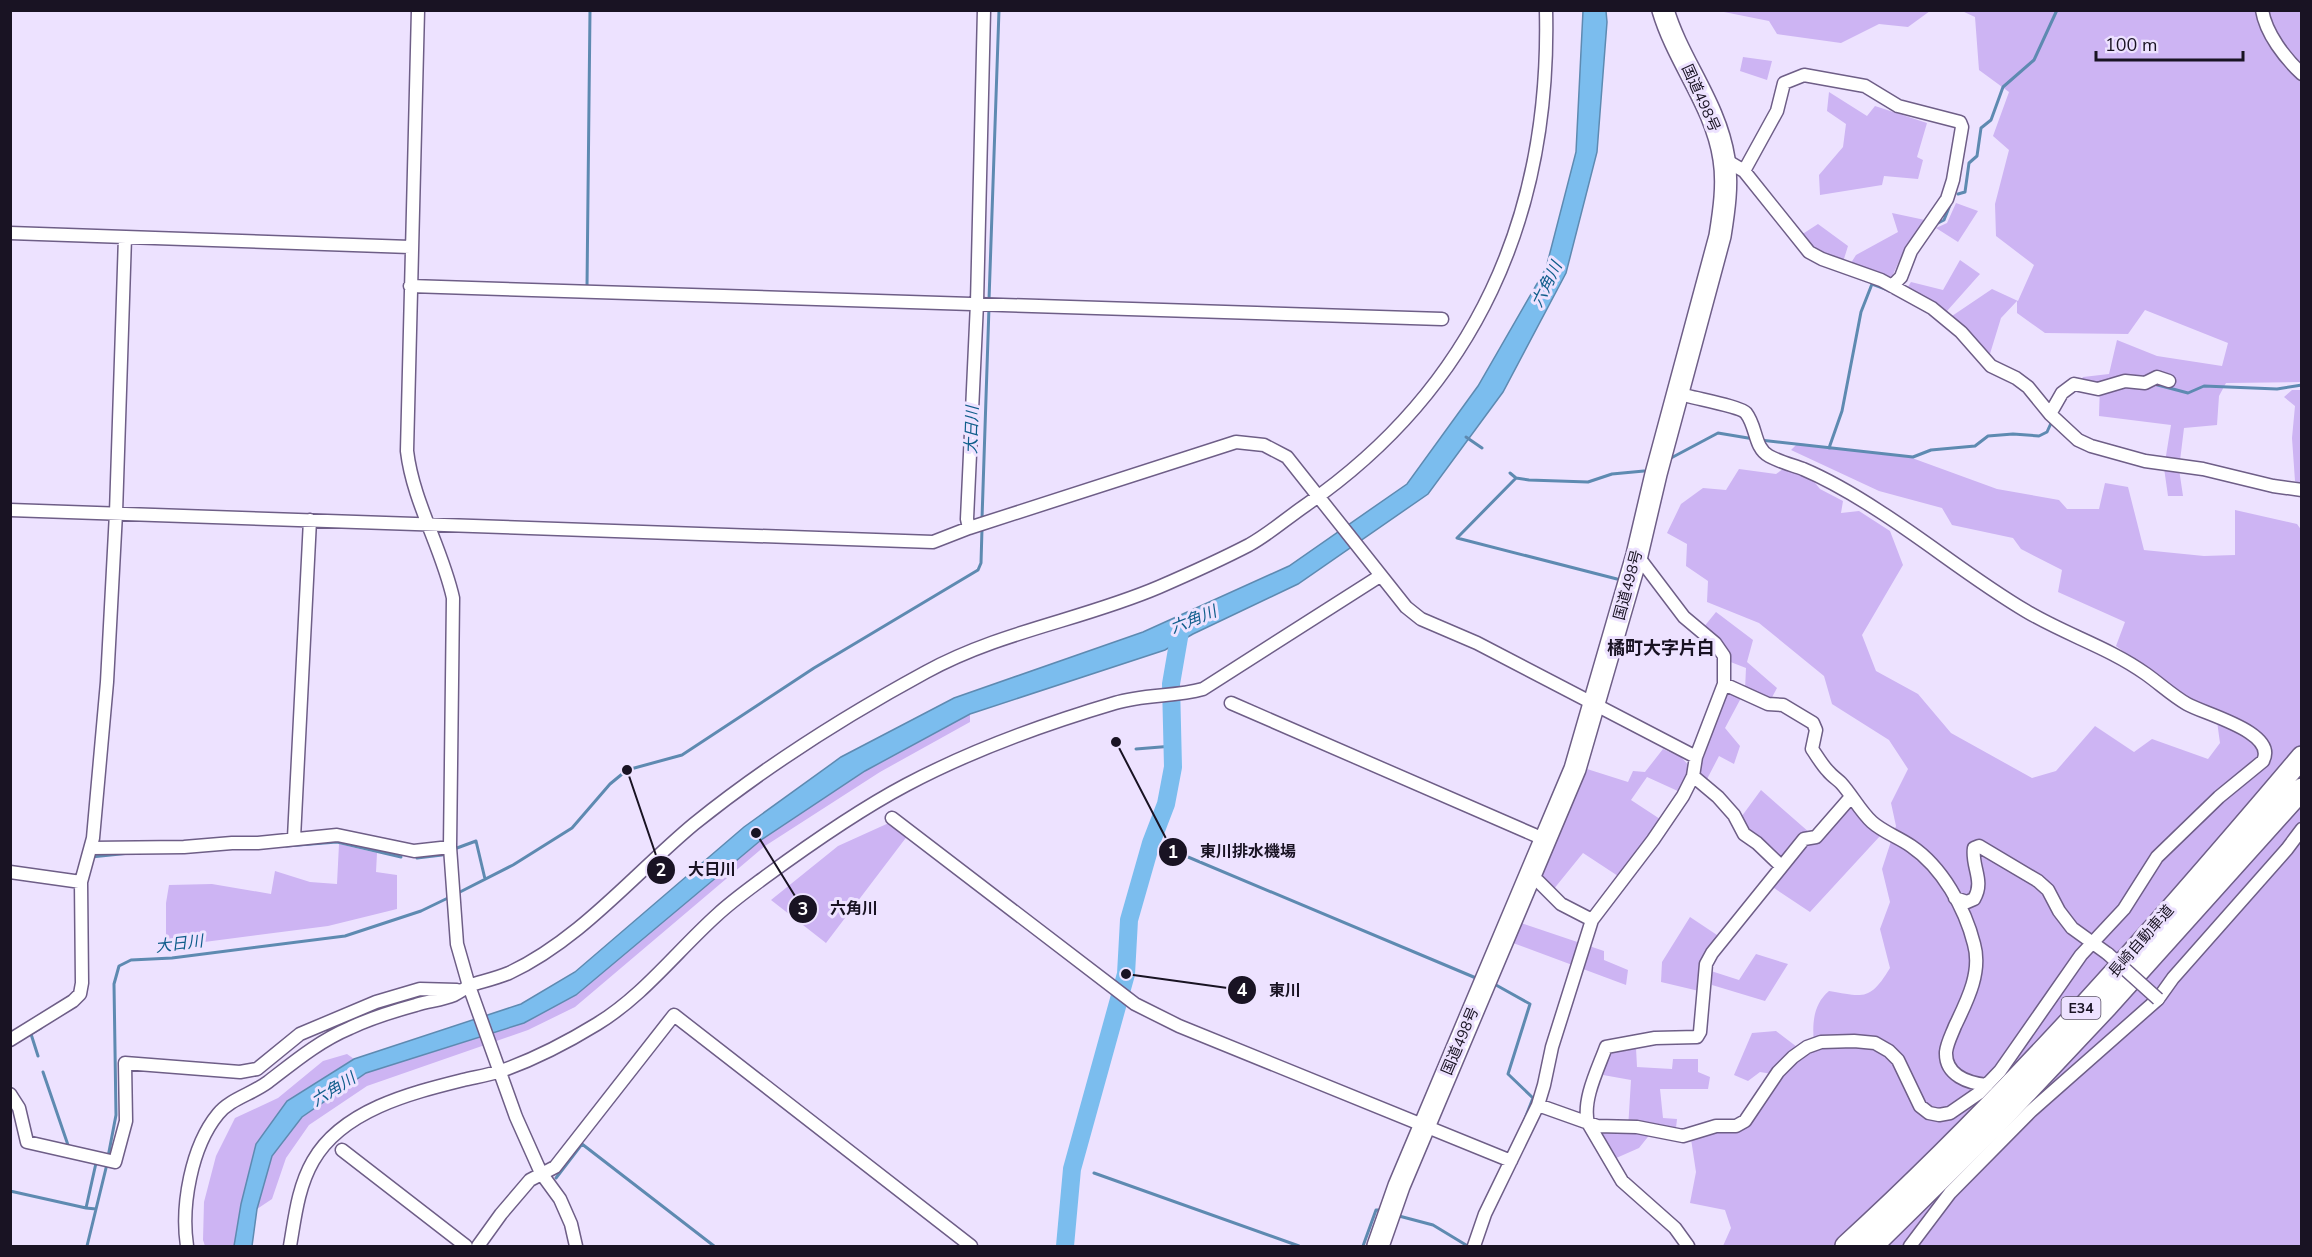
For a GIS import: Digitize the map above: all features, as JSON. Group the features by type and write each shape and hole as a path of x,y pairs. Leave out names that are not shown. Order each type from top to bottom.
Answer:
{"highway":[{"name":"国道498号","path":"1378,1246 1424,1125 1575,769 1637,555 1677,393 1720,236 1725,197 1724,159 1708,109 1669,32 1663,10"},
{"name":"長崎自動車道","path":"1846,1246 1981,1115 2085,1004 2301,758"},
{"name":"長崎自動車道","path":"1872,1246 1977,1143 2042,1075 2301,789"}],"street":[{"path":"418,10 410,247 407,451 410,473 447,574 453,598 450,847 457,944 467,989 516,1117 542,1173 560,1199 571,1224 576,1246"},
{"path":"969,528 984,10"},
{"path":"187,1246 184,1220 188,1189 202,1143 217,1115 227,1106 263,1086 303,1055 330,1038 384,1015 453,996 503,975 538,956 599,909 730,795 820,735 931,669 998,640 1156,588 1251,543 1320,498 1352,472 1415,408 1459,350 1499,278 1523,210 1534,162 1544,89 1547,43 1546,10"},
{"path":"2262,10 2267,28 2301,74"},
{"path":"1744,171 1777,111 1784,83 1804,75 1864,86 1898,106 1960,122 1962,127 1953,180 1947,199 1911,251 1901,277 1892,286"},
{"path":"1724,159 1744,171 1809,252 1892,286 1946,318 1991,366 2022,382 2078,440 2091,446 2145,461 2203,469 2273,486 2301,490"},
{"path":"10,233 410,247"},
{"path":"10,1040 73,1001 80,994 82,983 81,882 91,848 107,682 116,513 125,237"},
{"path":"410,286 1442,319"},
{"path":"2054,417 2062,393 2074,384 2098,388 2126,381 2145,383 2157,377 2169,381"},
{"path":"1538,1105 1597,1126 1637,1127 1683,1136 1716,1126 1736,1126 1745,1121 1778,1072 1807,1047 1821,1042 1854,1041 1875,1043 1889,1051 1898,1060 1920,1106 1929,1113 1939,1115 1950,1113 1987,1085 2000,1071 2081,955 2124,909 2157,857 2219,797 2263,760 2266,750 2260,740 2229,720 2185,704 2124,658 2026,611 1878,510 1805,470 1770,457 1762,451 1755,429 1746,412 1739,408 1694,399 1677,393"},
{"path":"10,510 933,542 969,528 1236,442 1264,445 1287,457 1406,607 1421,619 1477,643 1695,757"},
{"path":"294,838 310,520"},
{"path":"1473,1246 1485,1214 1538,1105 1552,1047 1592,920 1653,840 1683,796 1693,776 1695,757 1724,684 1724,656 1715,643 1683,617 1637,555"},
{"path":"290,1246 305,1176 315,1158 330,1140 369,1112 396,1100 555,1049 600,1022 639,992 718,914 766,876 847,820 907,784 985,748 1039,727 1118,702 1203,689 1378,573"},
{"path":"1724,684 1768,704 1783,705 1813,723 1816,730 1812,749 1827,771 1842,784 1850,798 1858,804 1870,821 1912,846 1935,867 1955,898 1974,944 1975,974 1946,1053 1948,1063 1954,1073 1962,1079 1987,1085"},
{"path":"1231,703 1546,840"},
{"path":"1693,776 1718,796 1734,815 1744,834 1781,866"},
{"path":"1688,1246 1675,1228 1622,1181 1588,1124 1586,1114 1588,1103 1606,1047 1655,1038 1697,1036 1700,1032 1706,964 1719,944 1804,839 1816,837 1850,798"},
{"path":"892,818 1130,1000 1179,1026 1511,1161"},
{"path":"1910,1246 1950,1193 2031,1111 2158,999 2173,978 2287,849 2301,829"},
{"path":"91,848 184,847 337,835 414,851 450,847"},
{"path":"1955,898 1967,902 1974,899 1979,892 1978,872 1973,855 1974,848 1979,846 2038,881 2048,890 2059,911 2072,928 2108,954 2158,999"},
{"path":"10,872 81,882"},
{"path":"1530,877 1538,881 1561,904 1592,920"},
{"path":"10,1094 19,1108 27,1142 115,1162 126,1121 125,1063 240,1072 257,1069 300,1034 376,1002 420,989 467,989"},
{"path":"478,1246 530,1180 555,1167 674,1015 971,1246"},
{"path":"342,1150 466,1246"}],"shaded area":[{"path":"1930,10 1908,27 1879,24 1841,43 1777,34 1769,21 1719,11"},
{"path":"1962,11 2301,11 2301,382 2226,383 2219,396 2217,425 2184,428 2179,469 2183,496 2168,496 2164,468 2171,425 2099,416 2100,385 2080,382 2083,377 2109,374 2117,340 2157,356 2222,366 2228,343 2145,310 2128,334 2045,333 2017,313 2017,301 2001,318 1989,357 1952,316 1992,289 2018,301 2034,265 1996,236 1995,204 2009,150 1993,136 2009,92 1979,70 1975,17"},
{"path":"1743,57 1772,61 1767,80 1740,71"},
{"path":"1829,92 1867,116 1875,106 1927,123 1917,157 1923,160 1918,179 1884,176 1882,185 1820,195 1819,175 1843,147 1846,124 1827,111"},
{"path":"1956,203 1978,211 1958,242 1936,228 1947,223"},
{"path":"1892,213 1925,220 1905,248 1891,279 1849,266 1856,255 1898,232"},
{"path":"1818,224 1848,246 1843,262 1816,251 1801,235"},
{"path":"1960,260 1980,274 1947,311 1906,290 1911,282 1943,290"},
{"path":"2292,390 2301,390 2301,484 2295,481 2292,438 2295,406 2284,397"},
{"path":"1798,443 1912,458 1997,489 2059,500 2067,509 2099,509 2105,483 2128,487 2144,550 2204,556 2235,555 2235,510 2297,524 2302,531 2301,1246 1723,1246 1731,1228 1725,1210 1690,1203 1696,1172 1691,1139 1713,1132 1737,1132 1751,1121 1780,1075 1794,1062 1815,1051 1814,1018 1823,997 1829,991 1850,995 1865,994 1877,986 1890,968 1880,929 1890,902 1882,869 1896,826 1891,803 1908,769 1889,740 1832,704 1824,676 1759,623 1707,602 1708,581 1686,566 1687,544 1667,533 1681,504 1703,488 1726,490 1739,469 1776,474 1783,469 1812,479 1820,489 1843,501 1841,513 1859,511 1890,531 1903,565 1862,635 1876,671 1918,694 1951,733 2032,778 2056,771 2095,726 2134,752 2152,739 2208,759 2220,743 2217,721 2116,646 2125,622 2058,592 2062,570 2021,549 2013,538 1952,525 1942,508 1879,491 1791,450"},
{"path":"1716,612 1753,640 1747,662 1777,688 1770,701 1745,690 1746,668 1728,661 1703,628"},
{"path":"1727,691 1741,698 1725,728 1740,746 1734,764 1719,756 1706,781 1698,774"},
{"path":"970,714 970,722 880,772 765,846 575,1007 528,1030 367,1086 309,1125 286,1158 272,1199 257,1209 272,1156 302,1117 366,1073 524,1023 576,995 761,840 865,771"},
{"path":"1663,749 1681,757 1691,768 1680,792 1647,777 1631,800 1660,819 1618,876 1583,853 1553,890 1540,880 1587,769 1628,782 1633,771 1645,772"},
{"path":"1761,790 1818,840 1849,802 1880,836 1810,912 1771,886 1785,866 1739,820"},
{"path":"891,822 908,835 826,943 771,900 838,846"},
{"path":"339,844 377,853 376,872 397,875 397,909 328,926 166,947 166,903 169,885 212,884 271,894 275,871 310,882 337,884"},
{"path":"1690,917 1720,937 1701,958 1699,991 1661,982 1662,962"},
{"path":"1521,923 1604,951 1604,960 1628,970 1626,985 1513,943"},
{"path":"1756,954 1788,964 1765,1001 1712,985 1711,971 1739,980"},
{"path":"1776,1031 1797,1047 1772,1074 1760,1072 1748,1081 1734,1075 1752,1033"},
{"path":"1636,1048 1637,1067 1672,1069 1673,1059 1698,1059 1698,1072 1710,1077 1708,1089 1660,1089 1663,1118 1677,1119 1675,1137 1651,1133 1639,1148 1614,1159 1598,1130 1628,1129 1631,1080 1603,1075 1610,1051"},
{"path":"347,1054 354,1059 287,1101 241,1204 234,1246 205,1246 203,1240 204,1202 216,1156 235,1118 278,1098 323,1061"}],"water":[{"path":"1583,11 1606,11 1607,22 1597,152 1566,273 1503,392 1428,494 1298,584 1193,634 1165,650 970,714 865,771 761,840 576,995 524,1023 366,1073 302,1117 272,1156 257,1209 252,1246 234,1246 241,1204 256,1144 287,1101 354,1059 521,1004 575,972 744,827 841,757 954,698 1143,632 1289,566 1407,484 1478,386 1546,268 1576,152"}],"waterway":[{"path":"587,287 590,10"},
{"name":"大日川","path":"989,300 999,10"},
{"path":"1958,194 1965,192 1969,163 1977,156 1981,128 1991,120 2003,87 2034,60 2057,10"},
{"path":"1936,224 1944,220 1950,205"},
{"path":"1829,448 1842,411 1861,312 1872,284 1888,290"},
{"name":"大日川","path":"982,519 989,307"},
{"path":"2154,384 2188,393 2204,386 2277,389 2302,385"},
{"path":"1760,440 1913,457 1931,450 1975,446 1988,436 2013,434 2039,436 2047,432 2052,421"},
{"path":"1671,458 1718,433 1754,439"},
{"path":"1466,437 1482,448"},
{"path":"1510,473 1516,478 1529,480 1588,482 1612,474 1644,471"},
{"path":"1516,478 1457,538 1617,579"},
{"name":"大日川","path":"458,893 513,865 572,828 610,784 627,770 682,755 814,668 978,570 981,563 982,529"},
{"path":"1065,1246 1072,1169 1126,974 1129,920 1151,843 1166,804 1173,767 1171,684 1181,626"},
{"path":"1136,749 1173,746"},
{"path":"457,848 476,841 485,879"},
{"path":"286,846 337,842 401,857"},
{"path":"1169,849 1476,978"},
{"path":"91,857 130,853"},
{"path":"417,858 442,855"},
{"name":"大日川","path":"108,1157 116,1115 114,984 119,966 131,960 172,958 345,936 421,911 450,897"},
{"path":"1496,985 1530,1004 1508,1074 1533,1098 1521,1129"},
{"path":"38,1056 31,1034 41,1028"},
{"path":"43,1072 69,1148"},
{"path":"556,1178 582,1144 714,1246"},
{"path":"86,1208 96,1163"},
{"name":"大日川","path":"87,1246 107,1164"},
{"path":"1094,1173 1299,1246"},
{"path":"10,1191 96,1209"},
{"path":"1363,1246 1376,1210 1382,1210"},
{"path":"1399,1216 1433,1225 1466,1245"}],"place":[{"name":"東川排水機場","path":"1116,742"},
{"name":"大日川","path":"627,770"},
{"name":"六角川","path":"756,833"},
{"name":"東川","path":"1126,974"}],"district":[{"name":"橘町大字片白","path":"1661,648"}]}
